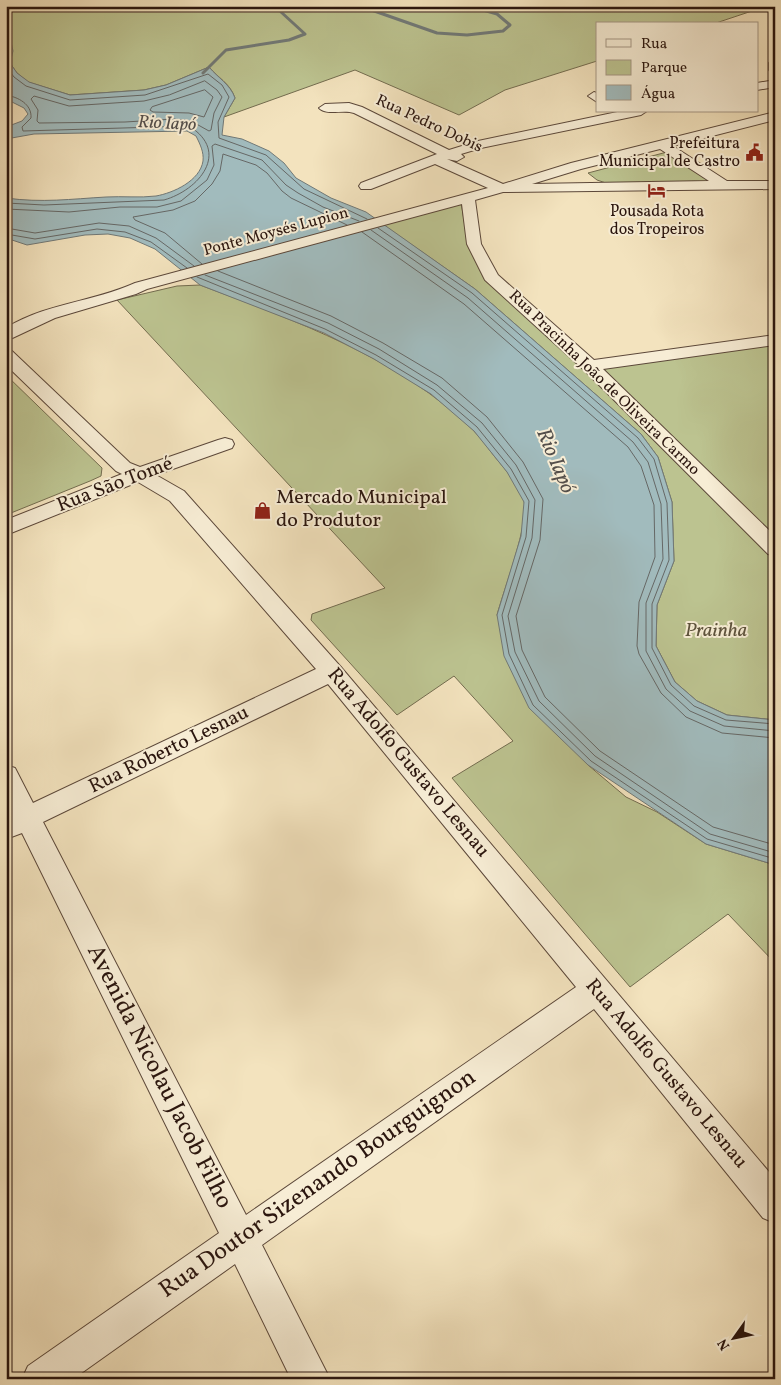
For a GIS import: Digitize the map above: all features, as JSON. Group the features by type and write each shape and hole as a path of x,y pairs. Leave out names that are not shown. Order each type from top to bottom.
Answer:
{"street":[{"path":"774,70 775,63"},
{"path":"758,87 775,83"},
{"name":"Rua Pedro Dobis","path":"325,108 349,107 358,110 501,188"},
{"path":"366,186 442,156 478,145 623,113 641,118"},
{"path":"501,188 669,142 775,116"},
{"path":"669,142 724,185"},
{"name":"Rua Pedro Dobis","path":"442,156 516,184"},
{"path":"557,188 548,180 558,173 626,188"},
{"path":"749,184 775,178"},
{"path":"501,188 775,185"},
{"name":"Ponte Moysés Lupion","path":"141,286 386,221 501,188"},
{"name":"Rua Pracinha João de Oliveira Carmo","path":"468,198 474,244 491,277 590,366 775,549"},
{"path":"6,320 29,311 141,286"},
{"path":"6,336 19,326 37,319 141,286"},
{"path":"590,366 775,340"},
{"name":"Rua Adolfo Gustavo Lesnau","path":"6,355 123,467 140,474 177,496 332,672 502,874 775,1206"},
{"name":"Rua São Tomé","path":"6,528 140,474 225,444"},
{"name":"Rua Roberto Lesnau","path":"17,823 332,672"},
{"name":"Avenida Nicolau Jacob Filho","path":"6,775 17,823 240,1238 311,1379"},
{"name":"Rua Doutor Sizenando Bourguignon","path":"40,1379 596,990"}],"green space":[{"path":"6,6 767,6 719,22 596,22 596,61 505,90 459,115 355,70 224,117 235,98 227,84 209,67 166,85 144,90 70,95 28,82 17,73 10,63 11,49"},
{"path":"667,152 717,183 612,185 597,180 588,173"},
{"name":"Prainha","path":"461,202 468,244 474,257 775,550 775,720 727,715 697,701 675,682 656,646 657,605 674,561 672,502 658,457 641,434 475,289 382,224"},
{"path":"200,285 309,327 379,362 444,404 479,436 519,489 524,501 525,511 520,540 497,615 588,765 626,797 657,812 706,844 775,865 775,963 728,914 630,987 452,778 513,741 454,676 397,715 311,620 312,614 385,588 117,300 177,286"},
{"path":"775,344 775,543 600,369"},
{"path":"6,375 102,468 101,476 6,515"}],"water":[{"name":"Rio Iapó","path":"6,20 13,51 10,63 17,73 29,82 70,95 144,90 166,85 209,67 227,85 235,98 224,117 222,135 242,139 269,151 284,163 296,178 331,198 366,212 475,289 641,434 658,457 672,502 674,561 657,605 656,646 675,682 697,701 727,715 775,720 775,865 706,844 588,765 529,708 504,656 497,615 521,536 524,502 507,472 474,431 431,394 374,359 324,333 200,285 155,249 130,238 108,234 85,235 27,245 6,238 6,198 68,200 156,196 185,185 201,168 203,158 196,136 187,131 34,134 6,139 6,127 22,121 28,114 24,108 6,99"}],"waterway":[{"path":"203,73 226,50 289,40 305,34 281,12 291,6"},
{"path":"360,6 437,33 467,35 503,31 510,25 497,14 469,6"},
{"path":"648,6 662,8 669,6"}],"place":[{"name":"Prefeitura Municipal de Castro","path":"754,153"},
{"name":"Pousada Rota dos Tropeiros","path":"657,191"},
{"name":"Mercado Municipal do Produtor","path":"262,510"}]}
